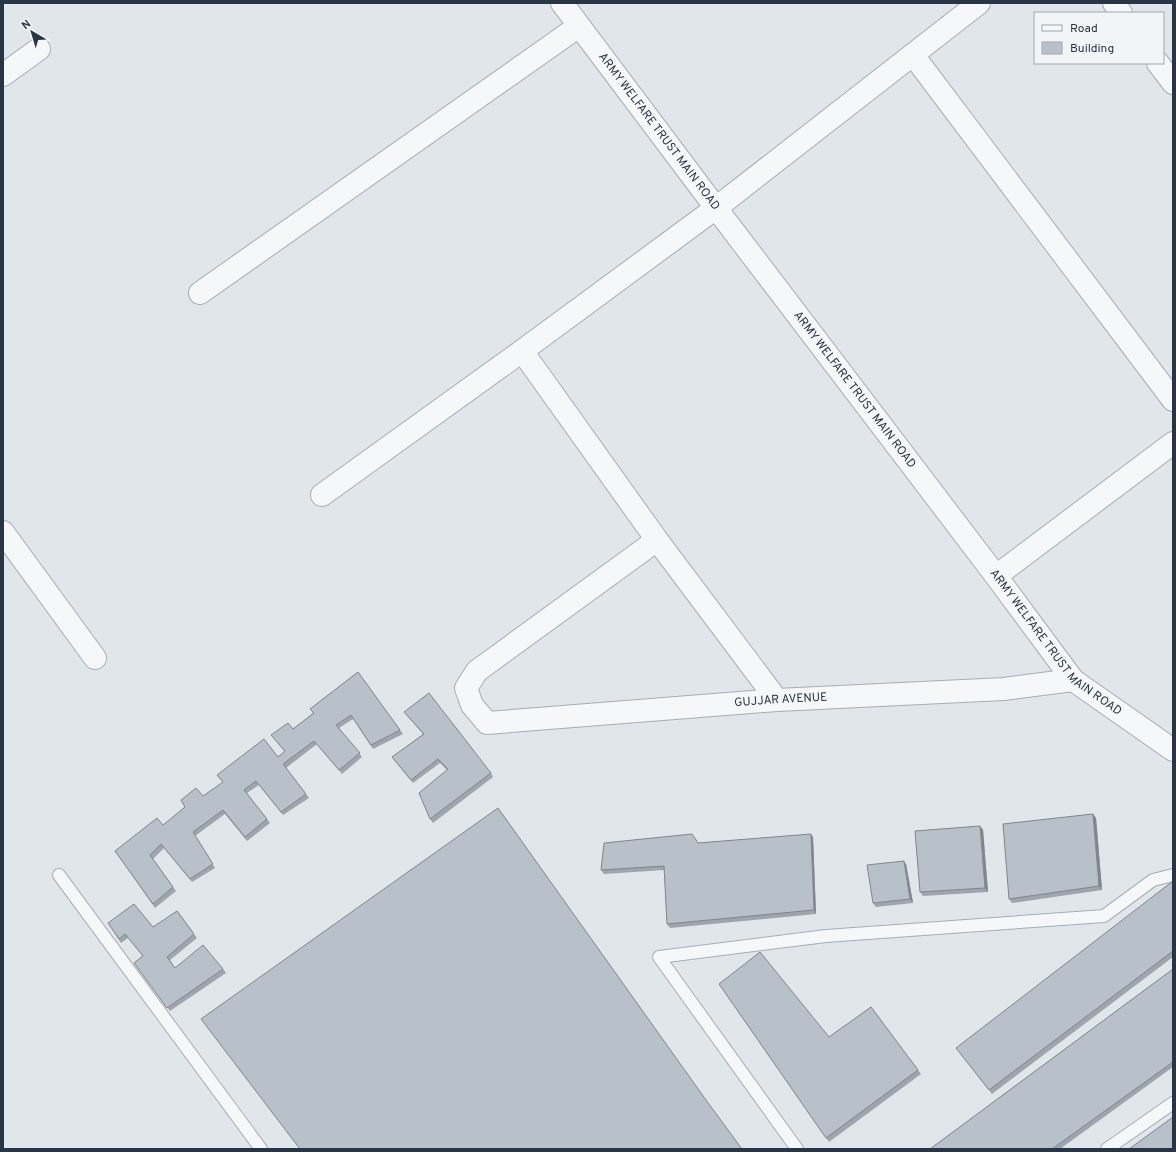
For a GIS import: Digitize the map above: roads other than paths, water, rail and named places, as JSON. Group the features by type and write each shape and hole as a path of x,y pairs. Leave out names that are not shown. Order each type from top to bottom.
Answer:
{"street":[{"name":"ARMY WELFARE TRUST MAIN ROAD","path":"562,3 1073,680 1173,750"},
{"path":"322,495 522,351 716,208 979,3"},
{"path":"1114,3 1120,12"},
{"path":"200,292 579,26"},
{"path":"3,75 38,49"},
{"path":"913,54 1173,400"},
{"path":"1159,64 1173,83"},
{"path":"522,351 656,540 777,700"},
{"path":"996,576 1173,443"},
{"path":"3,532 95,658"},
{"name":"GUJJAR AVENUE","path":"656,540 476,671 466,688 472,705 487,723 777,700 1004,689 1073,680"}],"lane":[{"path":"59,875 261,1149"},
{"path":"797,1149 659,957 826,936 1104,916 1153,880 1173,875"},
{"path":"1107,1149 1173,1103"}]}
